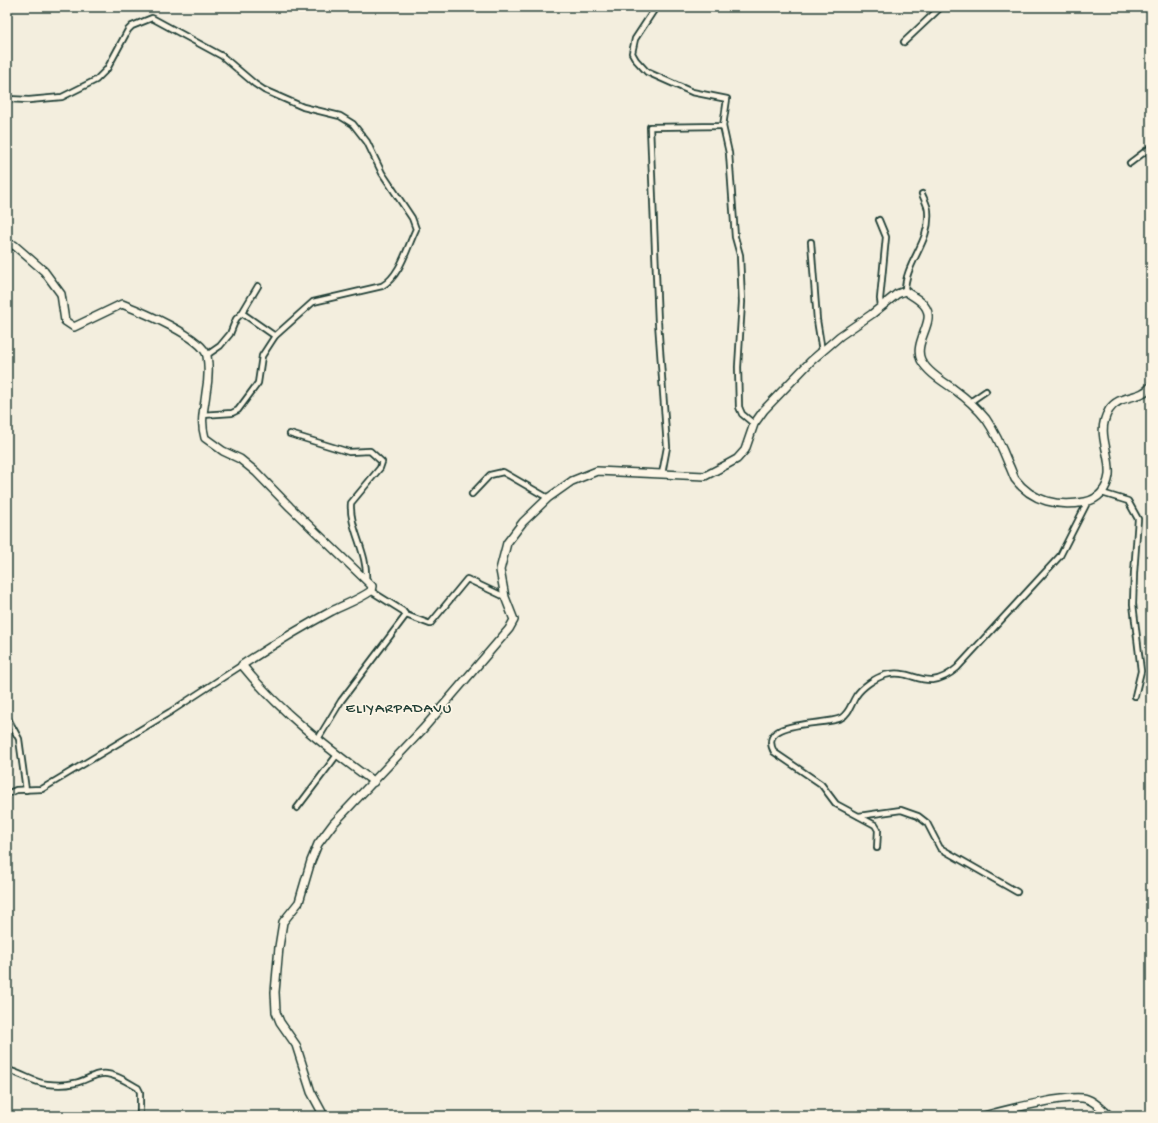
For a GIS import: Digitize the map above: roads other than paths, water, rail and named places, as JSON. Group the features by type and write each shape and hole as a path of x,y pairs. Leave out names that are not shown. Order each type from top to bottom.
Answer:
{"main road":[{"path":"7,246 14,245 44,271 61,294 65,321 74,327 122,304 172,325 202,348 207,355 206,393 202,415 205,438 223,451 240,459 256,472 372,586 371,591 357,601 333,611 268,648 242,666 260,687 318,739 374,782"},
{"path":"324,1116 311,1092 296,1045 280,1022 276,1012 275,992 283,922 299,902 311,861 318,844 333,824 374,782 509,629 514,620 506,597 500,570 507,543 523,522 548,498 572,481 597,471 705,476 737,459 745,450 754,424 780,392 822,351 897,294 905,291 919,300 927,308 928,316 919,348 922,360 942,382 970,402 986,420 1015,479 1040,500 1058,504 1074,504 1098,498 1102,493 1108,477 1109,466 1103,443 1103,433 1108,411 1120,399 1144,394 1151,386"},
{"path":"983,1116 1024,1105 1072,1098 1087,1098 1110,1116"}],"street":[{"path":"656,7 635,39 632,53 636,60 647,72 692,92 727,99 723,126 729,153 735,237 740,255 742,302 738,368 739,407 742,414 754,424"},
{"path":"904,42 941,7"},
{"path":"7,99 29,100 62,97 81,89 96,80 107,69 128,30 132,26 152,18 222,56 264,90 303,108 340,116 353,124 367,142 382,173 412,218 416,229 390,282 382,286 313,302 276,336 262,356 258,383 238,410 232,413 202,415"},
{"path":"662,474 667,447 658,322 650,127 723,126"},
{"path":"1130,163 1151,147"},
{"path":"905,291 905,279 922,247 928,231 928,210 922,194"},
{"path":"879,220 886,237 880,299 881,306"},
{"path":"811,242 817,320 822,351"},
{"path":"207,355 220,346 230,334 236,319 242,313 258,286"},
{"path":"242,313 276,336"},
{"path":"970,402 986,391"},
{"path":"290,434 349,452 370,451 382,462 380,468 351,503 350,510 366,579"},
{"path":"472,494 490,475 504,472 548,498"},
{"path":"1102,493 1128,501 1138,519 1133,604 1138,631 1141,671 1135,696"},
{"path":"877,848 878,830 875,826 836,804 821,784 779,756 771,746 771,740 777,732 787,727 841,718 847,713 857,695 866,685 885,675 898,674 934,681 948,676 1060,556 1088,501"},
{"path":"371,591 403,611 406,615 430,624 467,579 506,597"},
{"path":"318,739 342,701 406,615"},
{"path":"7,794 16,790 42,790 242,666"},
{"path":"7,717 20,739 26,790"},
{"path":"297,808 337,755"},
{"path":"859,816 901,810 918,816 927,823 940,848 1017,892"},
{"path":"7,1070 16,1072 43,1084 75,1084 98,1075 106,1074 114,1076 138,1088 140,1092 140,1116"}],"district":[{"name":"ELIYARPADAVU","path":"399,707"}]}
